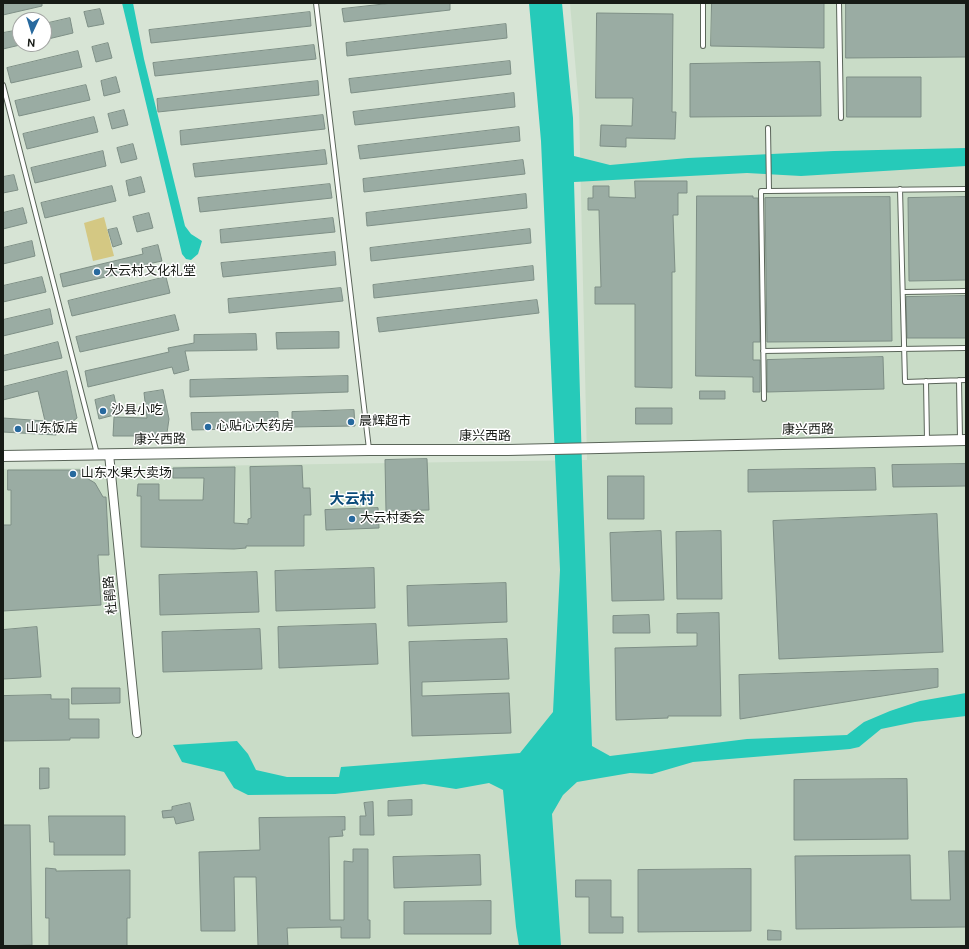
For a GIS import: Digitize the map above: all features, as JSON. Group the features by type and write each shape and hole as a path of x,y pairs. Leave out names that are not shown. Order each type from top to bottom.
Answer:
{"street":[{"name":"康兴西路","path":"3,456 369,450 508,450 628,446 963,440"},
{"name":"杜鹃路","path":"109,454 137,733"}],"lane":[{"path":"316,3 369,450"},
{"path":"703,3 703,46"},
{"path":"839,3 841,118"},
{"path":"3,86 97,454"},
{"path":"768,128 769,191"},
{"path":"900,189 905,382 966,380"},
{"path":"764,399 761,191 966,189"},
{"path":"903,292 966,291"},
{"path":"763,351 966,348"},
{"path":"959,380 963,440"},
{"path":"926,381 927,440"}],"shaded area":[{"path":"570,3 966,3 966,946 3,946 3,469 587,460 579,107"},
{"path":"104,217 114,256 93,261 84,223"}],"water":[{"path":"122,3 133,3 144,59 185,226 191,234 202,241 198,254 191,260 186,259 182,254"},
{"path":"529,3 562,3 573,118 574,156 610,165 688,158 834,151 966,148 966,166 801,176 747,173 574,182 592,746 610,756 747,739 847,735 864,722 890,711 920,701 966,693 966,716 915,722 881,729 859,747 850,749 693,762 652,774 630,773 577,782 563,795 552,814 561,946 519,946 503,790 489,783 456,789 424,784 335,794 248,795 234,788 224,772 182,762 173,745 237,741 248,754 256,770 287,777 339,777 341,767 520,753 553,712 560,570 541,141"}],"building":[{"path":"3,3 42,3 42,6 3,15"},
{"path":"393,3 450,3 450,10 344,22 342,9"},
{"path":"712,3 824,3 824,48 711,46"},
{"path":"846,3 966,3 966,57 846,58"},
{"path":"100,9 104,24 88,27 84,12"},
{"path":"310,12 311,26 151,43 149,30"},
{"path":"597,13 673,14 672,112 676,112 675,139 626,138 626,147 600,146 601,125 632,126 633,98 596,98"},
{"path":"70,18 73,33 52,38 52,22"},
{"path":"506,24 507,38 347,56 346,43"},
{"path":"12,31 12,47 3,49 3,33"},
{"path":"108,43 112,58 96,62 92,47"},
{"path":"314,45 316,59 155,76 153,63"},
{"path":"78,51 82,67 11,83 7,68"},
{"path":"510,61 511,74 351,93 349,79"},
{"path":"820,62 821,116 690,117 690,64"},
{"path":"116,77 120,92 104,96 101,81"},
{"path":"847,77 921,77 921,117 847,117"},
{"path":"318,81 319,95 158,112 157,99"},
{"path":"86,85 90,100 19,116 15,101"},
{"path":"514,93 515,107 355,125 353,112"},
{"path":"124,110 128,125 112,129 108,114"},
{"path":"323,115 325,129 181,145 180,131"},
{"path":"94,117 98,132 27,149 23,134"},
{"path":"519,127 520,141 360,159 358,146"},
{"path":"133,144 137,159 121,163 117,148"},
{"path":"325,150 327,164 195,177 193,164"},
{"path":"103,151 106,166 35,183 31,168"},
{"path":"523,160 525,174 364,192 363,179"},
{"path":"14,175 18,190 3,193 3,177"},
{"path":"141,177 145,192 129,196 126,181"},
{"path":"635,181 687,181 687,193 678,193 678,215 673,215 675,272 672,272 672,388 635,387 635,304 595,304 595,287 601,287 599,210 588,210 588,198 593,198 593,186 609,186 609,197 635,198"},
{"path":"330,184 332,198 200,212 198,198"},
{"path":"112,186 116,201 45,218 41,203"},
{"path":"526,194 527,208 367,226 366,213"},
{"path":"697,196 753,196 753,198 758,198 760,342 753,342 753,360 760,360 760,392 753,392 753,377 696,376"},
{"path":"890,197 892,341 767,342 765,198"},
{"path":"966,197 966,280 909,281 908,198"},
{"path":"23,208 27,223 3,229 3,213"},
{"path":"149,213 153,228 137,232 133,217"},
{"path":"333,218 335,232 221,243 220,230"},
{"path":"117,228 122,244 113,247 108,230"},
{"path":"530,229 531,243 371,261 370,248"},
{"path":"32,241 35,256 3,264 3,248"},
{"name":"大云村文化礼堂","path":"158,245 162,261 134,267 135,270 63,287 60,274 143,254 142,249"},
{"path":"335,252 336,265 223,277 221,263"},
{"path":"533,266 534,280 374,298 373,285"},
{"path":"42,277 46,292 3,302 3,286"},
{"path":"166,277 170,293 72,316 68,301"},
{"path":"341,288 343,301 229,313 228,299"},
{"path":"966,296 966,338 907,338 906,297"},
{"path":"537,300 539,313 379,332 377,318"},
{"path":"50,309 53,324 3,336 3,320"},
{"path":"175,315 179,330 80,352 76,337"},
{"path":"339,332 339,348 277,349 276,333"},
{"path":"256,334 257,350 185,351 189,370 174,374 172,367 88,387 85,371 169,352 168,348 194,343 194,335"},
{"path":"58,342 62,358 3,371 3,356"},
{"path":"883,357 884,389 767,392 767,360"},
{"path":"67,371 77,418 56,435 3,432 3,418 45,421 38,391 3,400 3,387"},
{"path":"348,376 348,392 190,397 190,380"},
{"path":"163,390 169,419 167,433 154,436 113,436 114,417 147,418 144,393"},
{"path":"700,391 725,391 725,399 700,399"},
{"path":"114,395 118,414 99,419 95,400"},
{"path":"636,408 672,408 672,424 636,424"},
{"path":"354,410 355,426 292,427 292,412"},
{"path":"278,412 278,428 192,430 191,413"},
{"path":"427,459 429,510 386,511 385,460"},
{"path":"966,464 966,486 893,487 892,465"},
{"path":"302,466 303,488 310,488 311,515 304,515 304,546 246,546 246,548 234,549 141,547 141,496 137,496 138,484 159,484 159,500 203,500 204,478 173,478 173,468 235,467 234,523 248,524 248,519 251,518 250,467"},
{"path":"875,468 876,490 748,492 748,470"},
{"path":"8,470 80,470 80,474 95,483 103,497 106,497 109,555 98,555 101,605 3,611 3,525 11,525 11,490 8,490"},
{"path":"608,476 644,476 644,519 608,519"},
{"name":"大云村委会","path":"378,508 379,528 326,530 325,510"},
{"path":"937,514 943,652 779,659 773,521"},
{"path":"661,531 664,600 612,601 610,533"},
{"path":"721,531 722,599 677,599 676,532"},
{"path":"374,568 375,608 276,611 275,571"},
{"path":"257,572 259,612 160,615 159,575"},
{"path":"506,583 507,622 408,626 407,586"},
{"path":"719,613 721,716 668,716 668,718 616,720 615,648 697,646 697,633 677,633 677,614"},
{"path":"649,615 650,633 613,633 613,616"},
{"path":"376,624 378,664 279,668 278,627"},
{"path":"37,627 41,677 3,679 3,630"},
{"path":"260,629 262,669 163,672 162,632"},
{"path":"507,639 509,679 422,682 422,696 509,693 511,733 412,736 409,642"},
{"path":"938,669 938,687 740,719 739,675"},
{"path":"72,688 120,688 120,703 72,704"},
{"path":"51,695 51,699 69,699 69,719 99,719 99,738 3,741 3,696"},
{"path":"40,768 49,768 49,788 40,789"},
{"path":"907,779 908,839 794,840 794,780"},
{"path":"412,800 412,815 388,816 388,801"},
{"path":"373,802 374,835 360,835 360,816 366,816 364,803"},
{"path":"190,803 194,820 176,824 174,817 163,818 162,811 172,810 172,807"},
{"path":"49,816 125,816 125,855 54,855 54,842 50,842"},
{"path":"345,817 345,830 342,830 343,836 329,837 330,920 344,920 344,861 353,862 353,849 368,849 368,920 370,920 370,938 341,938 341,927 287,928 288,946 258,946 256,877 234,877 235,931 201,931 199,852 260,850 259,818"},
{"path":"3,825 30,825 32,945 3,946"},
{"path":"949,851 965,851 966,927 796,929 795,856 910,855 911,900 950,900"},
{"path":"480,855 481,885 394,888 393,857"},
{"path":"46,868 56,869 56,871 130,870 130,918 127,918 127,946 49,946 49,918 46,918"},
{"path":"751,869 751,931 638,932 638,870"},
{"path":"576,880 611,880 611,917 623,917 623,933 589,933 589,897 576,897"},
{"path":"491,901 491,934 404,934 404,902"},
{"path":"768,930 781,931 781,940 768,940"}],"place":[{"name":"大云村文化礼堂","path":"97,272"},
{"name":"沙县小吃","path":"103,411"},
{"name":"晨辉超市","path":"351,422"},
{"name":"心贴心大药房","path":"208,427"},
{"name":"山东饭店","path":"18,429"},
{"name":"山东水果大卖场","path":"73,474"},
{"name":"大云村委会","path":"352,519"}],"district":[{"name":"大云村","path":"352,500"}]}
